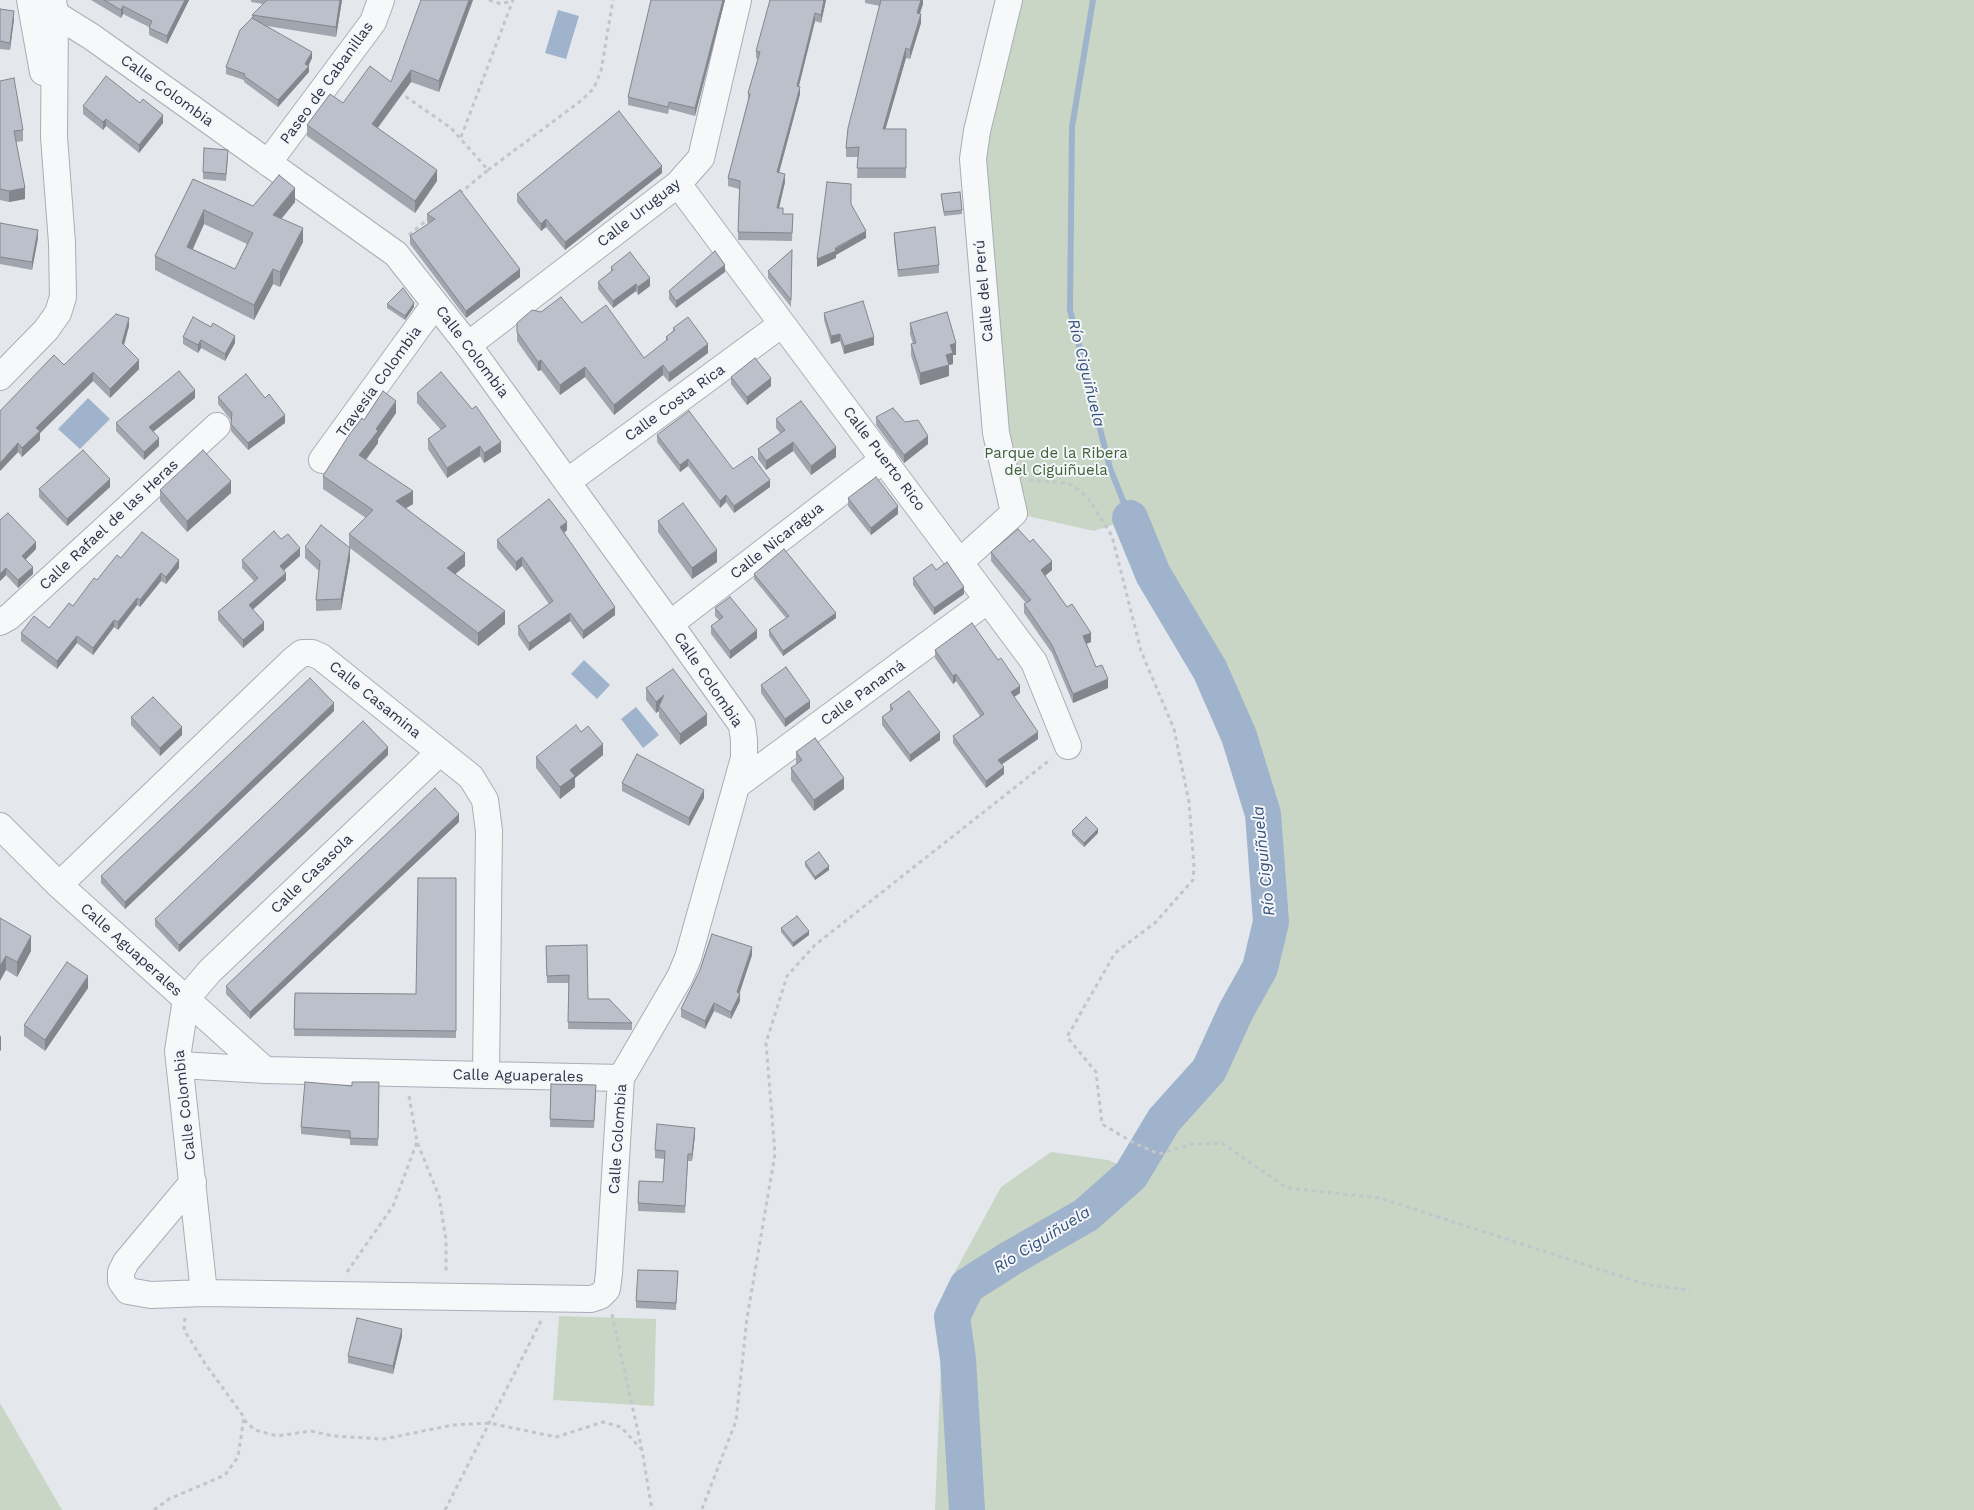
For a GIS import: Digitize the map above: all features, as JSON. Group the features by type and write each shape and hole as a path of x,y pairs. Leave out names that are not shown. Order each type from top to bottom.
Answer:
{"street":[{"path":"0,377 46,330 58,313 63,297 62,243 46,42 30,0"},
{"name":"Paseo de Cabanillas","path":"268,163 373,22 381,0"},
{"name":"Calle Uruguay","path":"468,345 678,184 701,158 738,0"},
{"name":"Calle del Perú","path":"961,561 1014,513 996,433 974,159 977,132 1009,0"},
{"path":"46,42 54,7"},
{"name":"Calle Colombia","path":"54,7 92,37 391,250 468,345 742,726 744,758 688,958 680,977 621,1078 607,1289 600,1296 591,1300 195,1293 138,1294 128,1291 121,1281 121,1272 126,1262 193,1182"},
{"path":"46,42 92,37"},
{"name":"Calle Puerto Rico","path":"678,184 961,561 1037,666 1068,746"},
{"name":"Travesía Colombia","path":"322,460 436,304"},
{"name":"Calle Costa Rica","path":"567,482 782,324"},
{"name":"Calle Rafael de las Heras","path":"0,622 9,617 216,426"},
{"name":"Calle Nicaragua","path":"670,624 884,459"},
{"name":"Calle Panamá","path":"737,785 988,600"},
{"name":"Calle Casamina","path":"59,885 302,653 312,653 321,657 471,777 485,800 489,831 486,1075"},
{"name":"Calle Casasola","path":"186,999 210,972 440,752"},
{"name":"Calle Aguaperales","path":"0,826 59,885 266,1070"},
{"name":"Calle Colombia","path":"186,999 178,1036 178,1050 193,1182 195,1293"},
{"path":"207,1066 219,1050 215,1024"},
{"name":"Calle Aguaperales","path":"180,1065 266,1070 621,1078"}],"path":[{"path":"489,0 501,4 513,0"},
{"path":"461,137 513,0"},
{"path":"458,195 488,170 582,100 594,88 601,71 614,0"},
{"path":"395,89 461,137 488,170"},
{"path":"391,250 436,213"},
{"path":"1006,479 1068,483 1088,498 1112,536 1141,651 1174,729 1190,812 1194,867 1193,880 1156,922 1115,953 1067,1037 1096,1072 1102,1124 1134,1143 1159,1154 1192,1144 1222,1142 1288,1188 1380,1198 1648,1285 1690,1290"},
{"path":"702,1509 736,1421 747,1318 775,1154 766,1043 787,976 815,945 1068,746"},
{"path":"405,1073 417,1142 438,1196 446,1240 447,1297"},
{"path":"332,1295 393,1206 417,1142"},
{"path":"607,1289 642,1450 652,1510"},
{"path":"154,1510 169,1499 225,1475 238,1457 244,1416 184,1330 195,1293"},
{"path":"445,1510 552,1299"},
{"path":"244,1420 256,1430 277,1436 310,1431 333,1436 384,1439 453,1425 489,1423 556,1437 603,1422 621,1427 642,1450"}],"green space":[{"name":"Parque de la Ribera del Ciguiñuela","path":"1009,0 1974,0 1974,1510 935,1510 944,1292 1001,1187 1051,1152 1108,1160 1134,1171 1164,1120 1209,1070 1236,1011 1260,968 1271,922 1263,814 1239,736 1210,670 1153,574 1130,519 1094,531 1014,513 973,159"},
{"path":"559,1316 656,1319 654,1406 553,1400"},
{"path":"0,1403 62,1510 0,1510"}],"water":[{"path":"558,10 579,16 566,59 545,53"},
{"path":"88,398 110,419 80,449 58,429"},
{"path":"584,660 610,685 597,699 571,674"},
{"path":"636,707 659,735 643,748 621,719"}],"building":[{"path":"104,0 185,0 167,36 149,28 152,21 123,6 121,10"},
{"path":"267,0 340,0 336,27 252,15"},
{"path":"421,0 469,0 439,81 411,70 372,124 437,170 415,201 307,125 330,94 343,103 370,66 391,82"},
{"path":"651,0 723,0 695,108 669,102 668,107 628,97"},
{"path":"770,0 824,0 821,15 815,13 797,86 800,87 777,172 785,174 777,208 783,208 783,214 793,214 792,233 738,232 740,181 728,178 750,94 748,93 760,52 756,51"},
{"path":"881,0 921,0 917,13 921,14 910,50 906,48 883,129 906,129 906,168 857,168 859,147 846,148 848,128"},
{"path":"0,9 14,11 10,43 0,41"},
{"path":"252,18 312,52 305,64 309,66 278,100 244,76 245,74 226,67 240,30"},
{"path":"106,76 140,103 143,99 163,115 139,145 106,119 103,122 83,106"},
{"path":"14,78 23,130 14,131 25,188 9,191 0,189 0,81"},
{"path":"619,111 662,166 565,242 546,219 541,224 517,194"},
{"path":"204,148 228,150 226,174 203,172"},
{"path":"279,175 295,188 273,215 303,228 280,272 273,269 254,305 155,256 193,179 253,206","holes":["204,210 253,233 235,269 187,247"]},
{"path":"827,182 851,184 851,204 866,231 835,248 836,251 817,259"},
{"path":"460,190 520,269 466,311 410,236 435,219 427,214"},
{"path":"960,192 962,210 944,212 941,194"},
{"path":"0,223 38,230 32,262 0,257"},
{"path":"935,227 939,265 898,270 894,233"},
{"path":"792,250 791,300 768,271"},
{"path":"715,251 725,265 676,301 669,291"},
{"path":"630,252 650,278 638,287 636,284 613,301 598,282 613,270 611,267"},
{"path":"403,288 414,303 405,316 387,304"},
{"path":"561,297 582,323 606,305 644,358 668,339 666,337 675,330 673,328 688,317 708,344 669,373 663,365 614,405 585,367 560,385 541,360 538,362 517,332 517,323 532,310 541,312"},
{"path":"863,301 874,337 844,346 840,334 831,336 824,313"},
{"path":"947,312 956,343 950,345 953,353 946,355 949,365 920,373 911,344 916,343 910,323"},
{"path":"116,314 129,318 122,343 139,360 110,389 93,372 36,428 40,431 22,448 18,443 0,463 0,411 54,355 64,365"},
{"path":"193,317 211,327 213,323 235,336 225,354 201,340 198,345 183,337"},
{"path":"755,358 771,378 747,397 731,377"},
{"path":"179,371 195,390 149,427 159,438 144,452 116,423"},
{"path":"441,372 472,409 476,406 501,442 484,453 480,446 447,468 428,439 446,426 417,393"},
{"path":"246,374 265,398 269,394 285,415 248,443 231,424 232,413 218,397"},
{"path":"383,391 396,401 376,429 378,431 359,455 413,491 396,501 465,553 447,568 505,611 478,633 349,534 373,510 323,476 349,435 362,418 364,420"},
{"path":"801,401 836,447 811,466 793,442 766,461 758,449 785,430 776,419"},
{"path":"893,408 905,422 918,420 928,436 904,455 876,417"},
{"path":"689,411 733,469 752,456 770,480 734,506 726,495 720,501 688,459 680,465 657,435"},
{"path":"83,450 110,479 67,519 39,489"},
{"path":"203,450 231,481 187,521 160,490"},
{"path":"876,477 898,506 871,528 848,498"},
{"path":"549,499 567,522 560,527 615,607 583,631 570,613 529,643 518,626 553,601 522,557 516,562 497,540"},
{"path":"683,503 717,550 692,568 658,521"},
{"path":"8,513 36,542 22,556 33,567 18,580 6,568 0,574 0,520"},
{"path":"321,525 350,548 341,599 316,600 320,561 305,547"},
{"path":"1018,529 1030,542 1033,539 1052,561 1041,570 1067,607 1072,604 1091,633 1083,636 1096,667 1102,665 1108,679 1073,694 1052,645 1024,604 1031,600 991,552"},
{"path":"274,531 281,539 288,534 300,548 280,566 286,573 249,605 264,622 243,640 218,612 258,578 242,560"},
{"path":"142,532 179,560 166,577 161,573 140,600 137,598 118,622 114,620 93,648 77,636 57,661 21,633 34,616 49,628 69,603 73,606 94,578 97,580 117,555 121,558"},
{"path":"784,549 836,613 783,651 769,630 789,616 754,574"},
{"path":"947,562 964,587 934,608 913,578 932,564 936,570"},
{"path":"730,597 757,630 730,651 711,626 723,617 715,608"},
{"path":"972,623 998,660 1001,658 1020,686 1011,692 1038,732 998,760 1004,767 986,781 953,736 984,714 956,674 953,676 935,650"},
{"path":"786,667 810,701 785,719 761,685"},
{"path":"673,669 707,714 680,734 659,706 664,695 656,702 646,688"},
{"path":"310,678 334,703 125,902 101,876"},
{"path":"909,691 940,732 910,755 882,717 893,709 890,705"},
{"path":"153,697 182,727 160,748 131,717"},
{"path":"363,721 388,747 179,945 155,919"},
{"path":"576,725 581,732 588,726 603,744 570,770 575,776 560,787 536,757"},
{"path":"815,738 844,778 814,800 791,768 802,760 796,752"},
{"path":"637,754 704,790 689,818 622,783"},
{"path":"435,788 459,814 250,1012 226,986"},
{"path":"1086,817 1098,829 1084,843 1072,831"},
{"path":"819,852 829,866 815,877 805,862"},
{"path":"418,878 456,878 456,1031 294,1029 295,993 416,994"},
{"path":"797,916 809,931 793,943 781,928"},
{"path":"0,918 31,936 17,962 6,956 0,966"},
{"path":"712,934 752,947 737,992 740,994 731,1012 714,1003 705,1021 681,1009 700,970"},
{"path":"587,945 588,999 609,999 632,1023 568,1022 569,975 547,976 546,946"},
{"path":"67,962 88,976 45,1040 24,1025"},
{"path":"305,1082 352,1086 352,1082 379,1082 378,1139 350,1138 350,1131 301,1127"},
{"path":"551,1084 596,1085 594,1121 550,1119"},
{"path":"657,1124 695,1128 692,1154 688,1154 685,1206 638,1203 639,1181 663,1182 665,1151 655,1150"},
{"path":"638,1270 678,1271 676,1303 636,1301"},
{"path":"357,1318 402,1329 393,1366 348,1356"}],"waterway":[{"name":"Río Ciguiñuela","path":"1093,0 1072,127 1070,310 1110,468 1130,518"},
{"name":"Río Ciguiñuela","path":"967,1510 958,1359 952,1317 967,1286 1011,1258 1086,1215 1131,1175 1164,1120 1209,1070 1236,1011 1260,968 1271,922 1263,814 1239,736 1210,670 1153,574 1130,518"}]}
